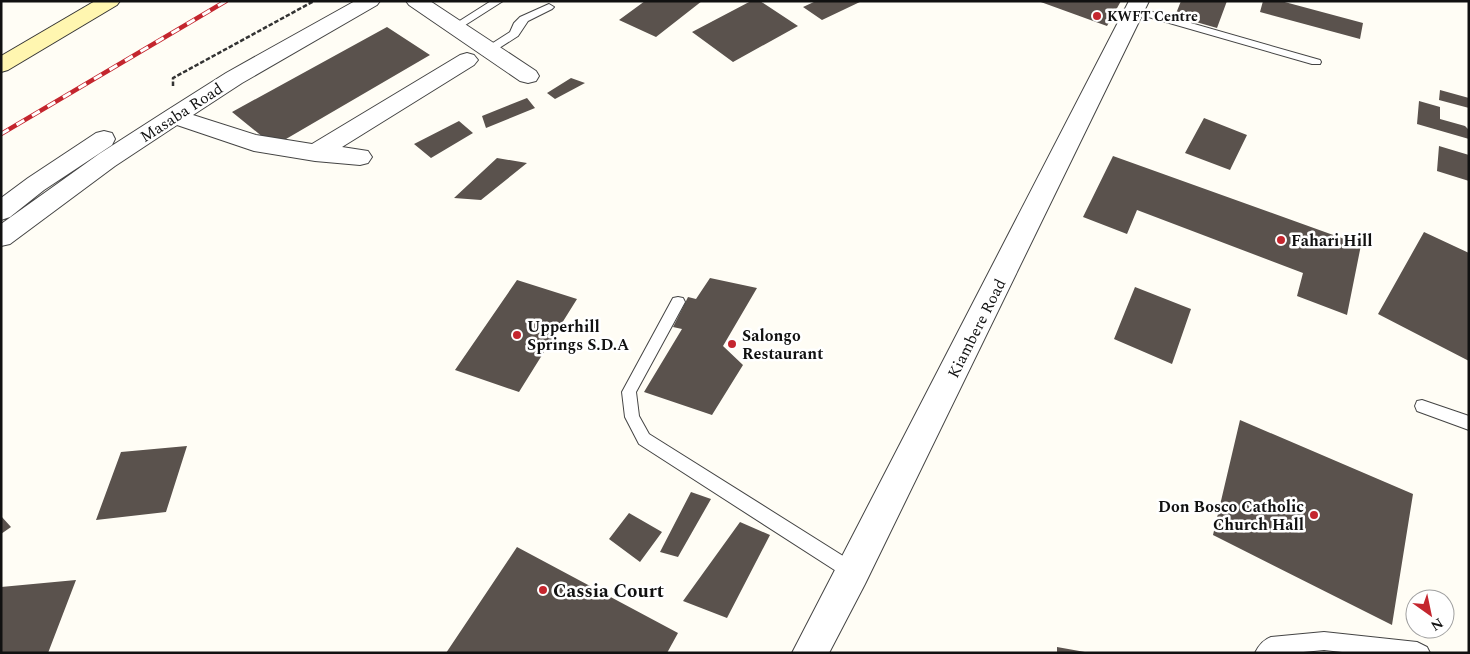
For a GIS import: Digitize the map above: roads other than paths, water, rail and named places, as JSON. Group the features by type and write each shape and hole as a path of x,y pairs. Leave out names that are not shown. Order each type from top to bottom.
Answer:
{"main road":[{"path":"1,65 103,3"}],"street":[{"name":"Masaba Road","path":"1,237 75,170 339,1"},
{"name":"Masaba Road","path":"174,105 234,78 370,1"},
{"path":"416,1 528,76"},
{"name":"Kiambere Road","path":"810,653 853,572 1137,6"},
{"path":"315,153 467,60"},
{"path":"174,105 254,143 315,153 360,156"},
{"name":"Masaba Road","path":"1,211 36,184 75,170"}],"lane":[{"path":"455,27 498,1"},
{"path":"489,50 514,34 518,25 524,19 549,6"},
{"path":"1137,6 1316,62"},
{"path":"678,302 630,392 632,417 644,439 853,572"},
{"path":"1422,406 1469,423"},
{"path":"1264,653 1271,646 1324,641 1421,653"}],"railway":[{"path":"1,134 226,1"}],"place":[{"name":"KWFT Centre","path":"1097,16"},
{"name":"Fahari Hill","path":"1281,240"},
{"name":"Upperhill Springs S.D.A","path":"517,335"},
{"name":"Salongo Restaurant","path":"732,344"},
{"name":"Don Bosco Catholic Church Hall","path":"1314,515"},
{"name":"Cassia Court","path":"543,590"}]}
